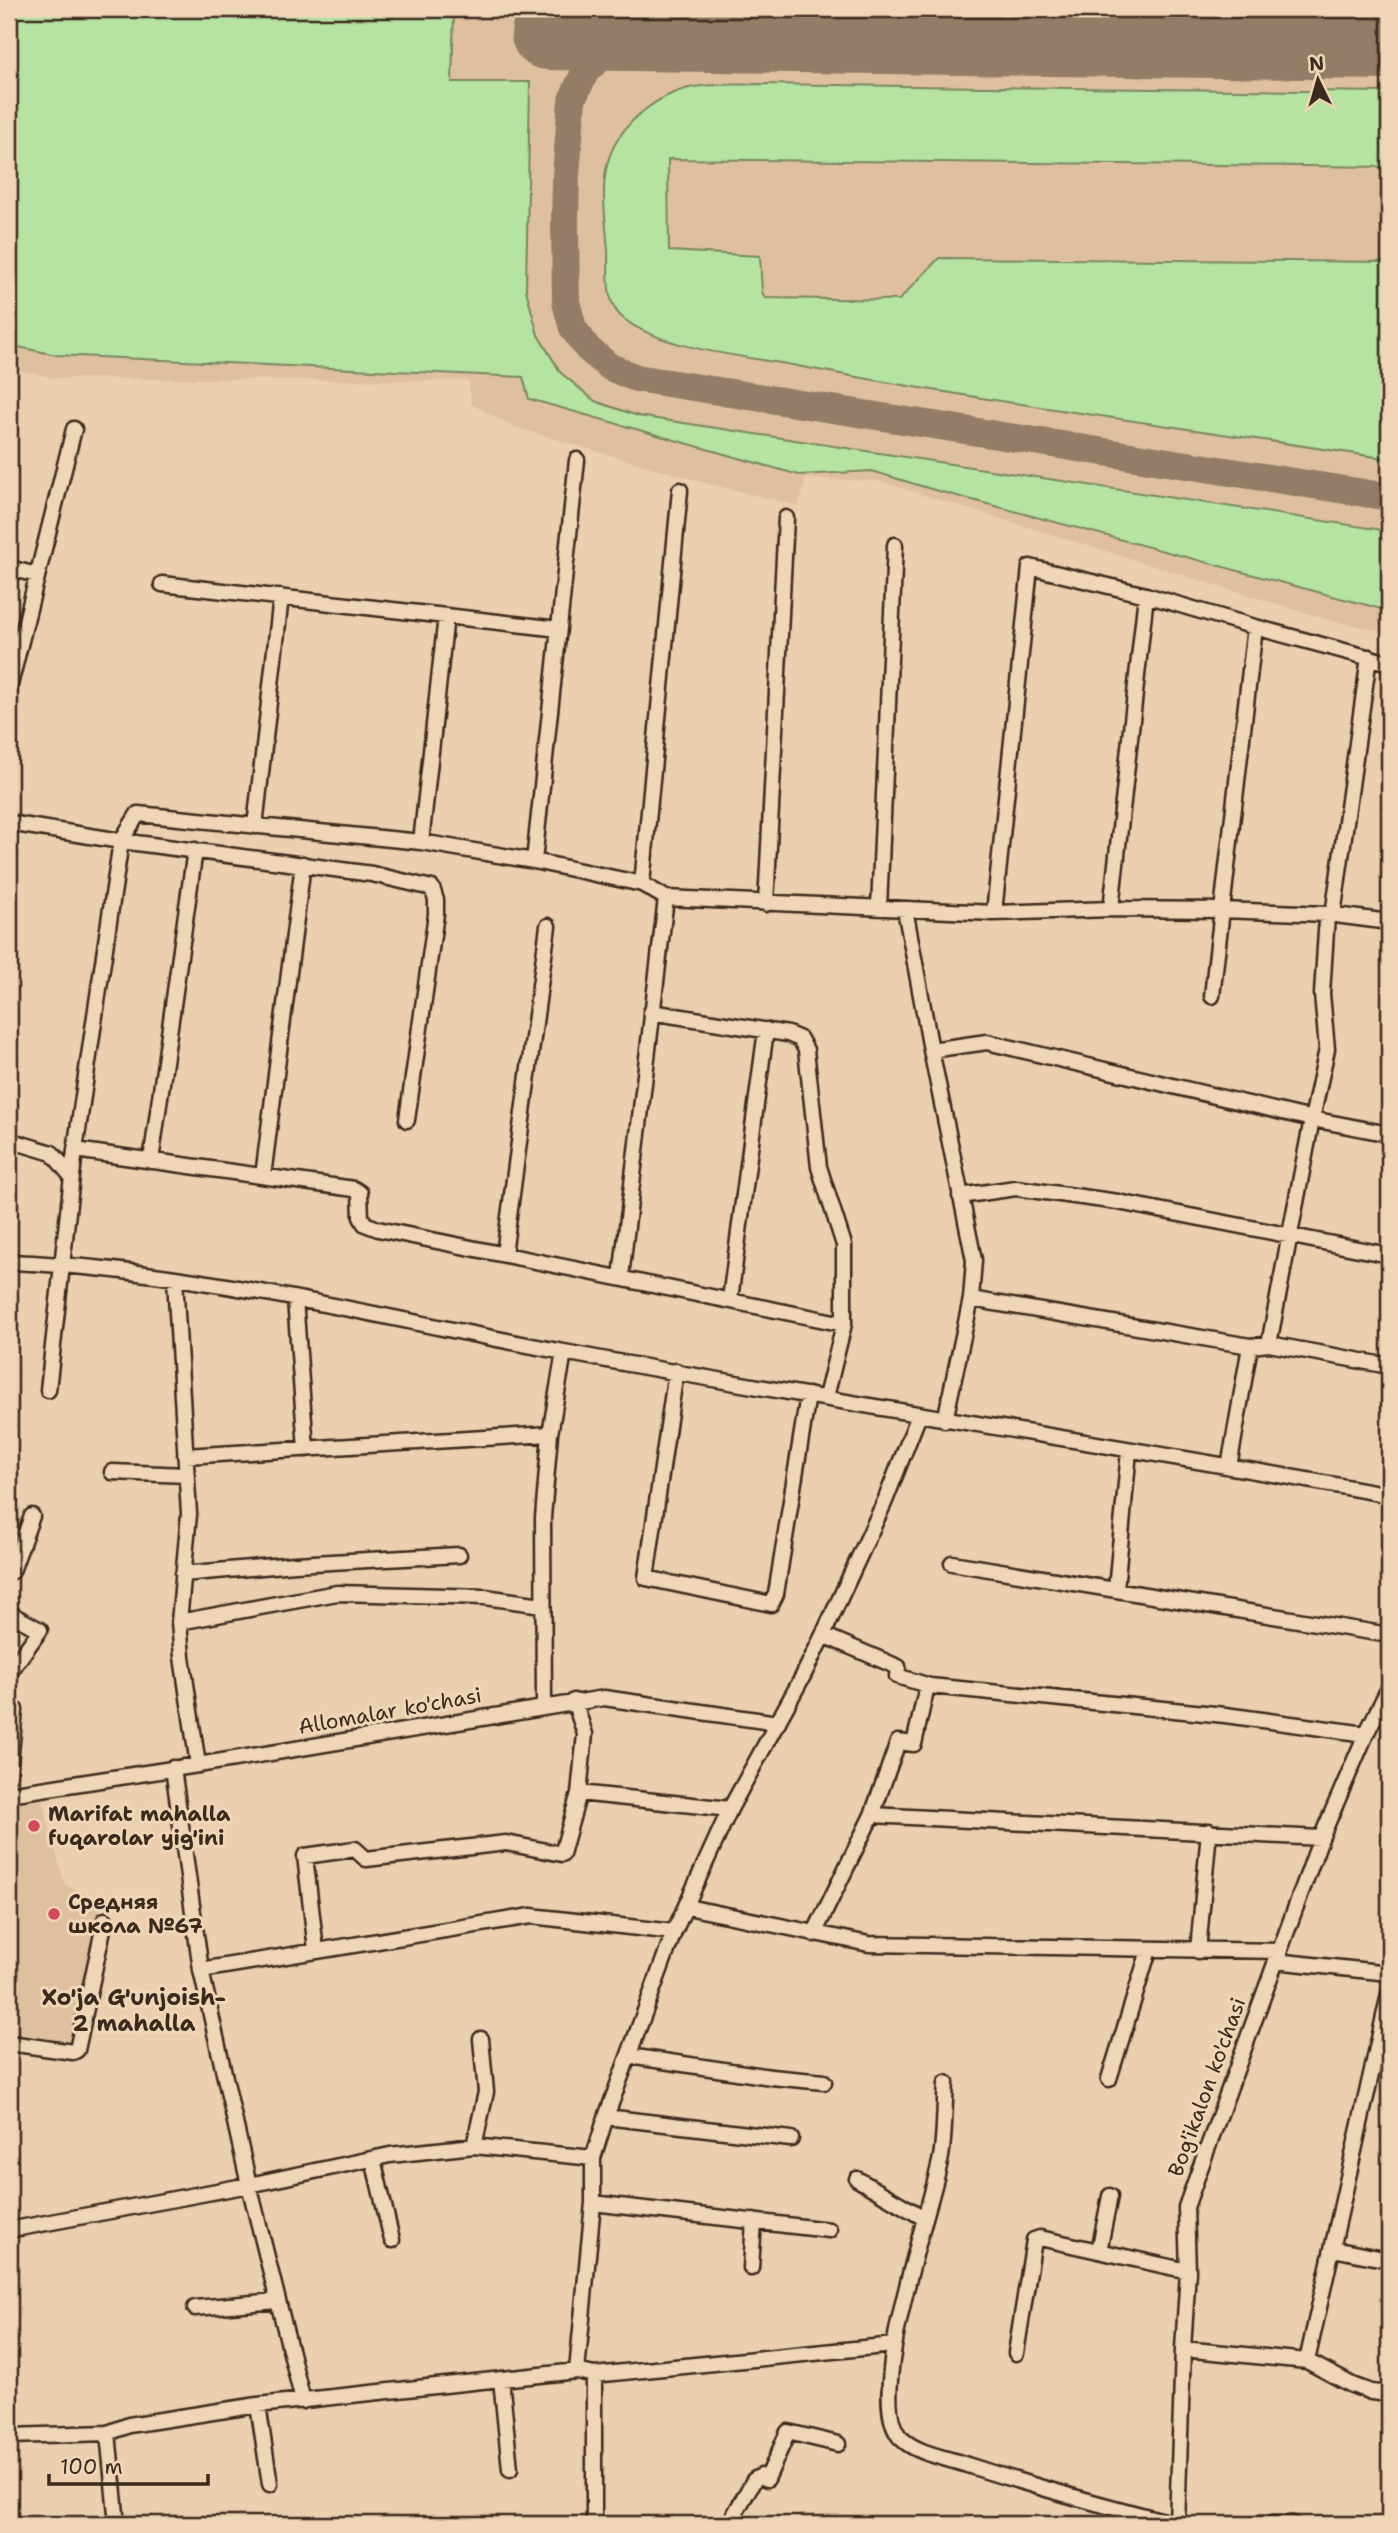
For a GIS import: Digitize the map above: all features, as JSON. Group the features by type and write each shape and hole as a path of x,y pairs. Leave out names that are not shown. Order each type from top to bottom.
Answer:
{"street":[{"path":"9,689 74,429"},
{"path":"534,861 577,460"},
{"path":"642,884 680,489"},
{"path":"766,904 786,518"},
{"path":"879,908 895,545"},
{"path":"994,913 1030,567 1146,595 1255,628 1389,663"},
{"path":"9,568 37,575"},
{"path":"162,584 559,629"},
{"path":"1111,909 1146,595"},
{"path":"255,826 281,597"},
{"path":"421,842 446,616"},
{"path":"1212,996 1255,628"},
{"path":"1333,915 1369,657"},
{"path":"48,1390 75,1150 121,841 138,814 421,842 534,861 642,884 666,898 994,913 1111,909 1222,910 1333,915 1389,922"},
{"path":"9,823 121,841 372,874 432,888 436,900 436,914 407,1120"},
{"path":"151,1161 195,850"},
{"path":"263,1176 303,864"},
{"path":"621,1277 666,898"},
{"path":"905,909 974,1260 971,1299 945,1420"},
{"path":"1269,1344 1327,1049 1322,994 1327,915 1333,915"},
{"path":"504,1254 548,926"},
{"path":"651,1012 766,1030 800,1039 806,1050 819,1167 844,1245 844,1324 826,1397"},
{"path":"730,1300 766,1030"},
{"path":"931,1050 987,1042 1312,1119 1389,1134"},
{"path":"9,1140 52,1153 72,1177"},
{"path":"75,1150 354,1189 360,1192 361,1217 365,1224 378,1229 844,1324"},
{"path":"960,1196 1016,1188 1118,1202 1389,1255"},
{"path":"10,1266 63,1266 175,1279 945,1420 1389,1495"},
{"path":"175,1279 189,1514 179,1622 181,1657 198,1765"},
{"path":"295,1299 306,1449"},
{"path":"971,1299 1250,1346 1269,1344 1389,1366"},
{"path":"1229,1467 1250,1346"},
{"path":"544,1706 543,1518 550,1434 564,1352"},
{"path":"676,1371 646,1578 771,1604 776,1594 808,1395"},
{"path":"577,2371 593,2203 593,2158 606,2117 674,1932 730,1809 823,1635 885,1501 919,1415"},
{"path":"185,1456 550,1434"},
{"path":"1116,1589 1129,1451"},
{"path":"112,1472 187,1475"},
{"path":"9,1571 12,1571 32,1516"},
{"path":"183,1574 295,1564 459,1555"},
{"path":"952,1563 1389,1635"},
{"path":"179,1622 337,1593 485,1597 542,1605"},
{"path":"9,1613 40,1630 9,1673"},
{"path":"823,1635 898,1667 897,1676 927,1686 1225,1715 1366,1734"},
{"path":"814,1934 872,1815 898,1742 914,1744 927,1686"},
{"name":"Bog'ikalon ko'chasi","path":"1177,2524 1188,2272 1186,2207 1321,1838 1389,1688"},
{"name":"Allomalar ko'chasi","path":"9,1794 604,1698 778,1723"},
{"path":"316,1950 305,1856 355,1849 366,1859 506,1843 562,1854 579,1793 585,1734 574,1701"},
{"path":"9,1775 11,1705"},
{"path":"173,1768 201,1970 249,2185 303,2401"},
{"path":"579,1793 730,1809"},
{"path":"872,1815 1321,1838"},
{"path":"1198,1951 1209,1831"},
{"path":"687,1907 869,1944 1198,1951 1278,1956 1389,1973"},
{"path":"201,1970 531,1916 674,1932"},
{"path":"9,2043 73,2052 77,2050 105,1920"},
{"path":"1109,2079 1149,1950"},
{"path":"1307,2361 1389,1994"},
{"path":"474,2146 486,2092 481,2039"},
{"path":"629,2056 824,2082"},
{"path":"946,2083 940,2158 894,2345 889,2386 893,2423 901,2439 924,2451 1049,2492 1177,2524"},
{"path":"606,2117 791,2140"},
{"path":"9,2230 249,2185 373,2158 474,2146 593,2158"},
{"path":"373,2158 391,2241"},
{"path":"857,2179 924,2218"},
{"path":"1099,2251 1110,2196"},
{"path":"593,2203 830,2230"},
{"path":"751,2268 754,2221"},
{"path":"1016,2353 1034,2240 1040,2238 1188,2272"},
{"path":"1333,2249 1389,2260"},
{"path":"195,2308 277,2301"},
{"path":"9,2436 108,2434 129,2425 258,2405 577,2371 594,2375 894,2345"},
{"path":"1183,2349 1307,2361 1352,2385 1371,2392 1389,2394"},
{"path":"594,2375 594,2524"},
{"path":"501,2379 510,2469"},
{"path":"258,2405 270,2484"},
{"path":"729,2524 754,2480 761,2476 767,2479 788,2431 838,2444"},
{"path":"108,2434 117,2524"},
{"path":"1257,2524 1293,2524"}],"shaded area":[{"path":"9,9 1389,9 1389,633 1329,620 878,481 806,479 799,506 705,483 514,427 471,404 469,381 54,378 9,368"},
{"name":"Средняя школа №67","path":"42,1800 65,1885 99,1900 98,1927 73,2049 9,2040 9,1803"}],"green space":[{"path":"9,9 454,9 452,82 530,82 526,290 538,335 561,373 595,401 638,416 1389,531 1389,611 872,471 799,475 529,399 523,377 56,355 9,345"},
{"path":"756,84 1389,92 1389,167 668,159 669,251 760,256 762,292 765,298 899,300 939,258 1389,262 1389,459 866,379 704,350 660,338 640,329 618,313 610,297 604,194 608,161 613,147 630,123 666,96 694,87"}],"taxiway":[{"path":"639,34 608,52 586,70 572,100 566,175 566,302 573,328 588,349 610,367 636,378 1389,497"}],"runway":[{"path":"547,34 1389,44"}],"place":[{"name":"Marifat mahalla fuqarolar yig'ini","path":"34,1826"},
{"name":"Средняя школа №67","path":"54,1914"}],"district":[{"name":"Xo'ja G'unjoish- 2 mahalla","path":"134,2010"}]}
